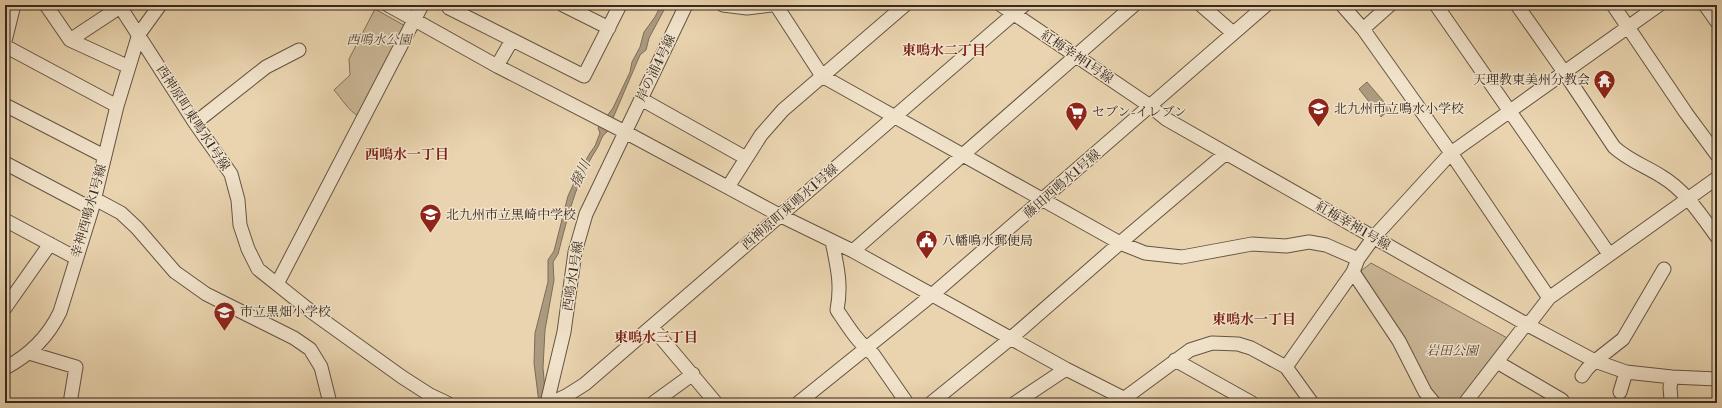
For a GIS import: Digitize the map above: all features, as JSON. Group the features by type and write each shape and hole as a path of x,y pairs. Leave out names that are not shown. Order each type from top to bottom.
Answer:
{"street":[{"path":"5,41 14,5"},
{"path":"46,5 70,40 129,67"},
{"name":"幸神西鳴水1号線","path":"5,368 29,353 43,339 55,323 60,312 94,204 104,156 117,106 139,34 160,5"},
{"path":"388,5 498,66 622,130 781,216 852,251 1125,401 1175,360 1190,350 1212,343 1238,344 1251,348 1286,367 1308,401"},
{"path":"277,284 422,5"},
{"path":"451,5 449,8 584,76 620,5"},
{"path":"563,5 609,28"},
{"name":"岸の浦4号線","path":"622,130 641,99 686,5"},
{"path":"723,5 747,8 771,5"},
{"path":"776,5 822,76 1120,242 1145,253 1182,257 1252,244 1286,246 1309,242 1326,245 1358,260"},
{"path":"728,187 761,135 784,110 905,5"},
{"name":"紅梅幸神1号線","path":"1001,5 1150,106 1166,119 1526,324 1595,361 1626,372 1672,377 1717,379"},
{"name":"西神原町東鳴水1号線","path":"551,403 566,396 585,384 1024,5"},
{"path":"852,251 1134,5"},
{"path":"1202,5 1233,33"},
{"name":"藤田西鳴水1号線","path":"798,403 932,296 1266,5"},
{"path":"1342,5 1363,29 1451,153 1549,298"},
{"path":"1363,29 1390,5"},
{"path":"1436,5 1609,254"},
{"path":"1516,5 1564,72 1614,147 1624,156 1661,176 1688,199 1717,237"},
{"path":"1613,5 1686,113 1717,155"},
{"path":"1286,367 1353,272 1358,260 1374,238 1451,153 1659,5"},
{"path":"1705,5 1717,22"},
{"path":"70,40 120,6"},
{"name":"西神原町東鳴水1号線","path":"120,6 195,123 231,174 238,200 240,225 248,249 258,269 313,313 427,399 447,403"},
{"path":"498,66 512,40"},
{"path":"5,46 117,106"},
{"path":"195,123 266,67 299,50"},
{"path":"641,99 746,158"},
{"path":"5,105 104,156"},
{"name":"西鳴水1号線","path":"547,403 564,332 575,252 586,214 622,130"},
{"path":"931,403 1010,338 1120,242 1226,153"},
{"path":"5,163 94,204 122,213 175,272 206,294 294,338 310,349 322,367 330,403"},
{"path":"1465,403 1526,324 1532,320 1549,298 1609,254 1642,237 1688,199 1717,178"},
{"path":"5,220 76,258"},
{"path":"832,241 840,293 837,310 848,327 873,354 907,403"},
{"path":"5,308 50,244"},
{"path":"1582,376 1595,361 1623,339 1664,269"},
{"path":"1353,272 1399,341 1425,392 1434,403"},
{"path":"652,327 716,403"},
{"path":"29,353 76,368 70,403"},
{"path":"1175,360 1252,403"},
{"path":"1497,362 1562,400"},
{"path":"1015,403 1066,369"},
{"path":"1620,392 1626,372"},
{"path":"653,403 692,374"},
{"path":"1670,400 1672,377"}],"green space":[{"name":"西鳴水公園","path":"375,9 407,27 358,116 348,108 334,90 350,75 349,59"},
{"name":"岩田公園","path":"1371,263 1509,339 1459,403 1444,403 1432,392 1407,345 1361,271"}],"water":[{"name":"撥川","path":"661,5 666,5 649,38 646,50 640,55 607,132 602,138 589,162 577,188 558,254 553,262 554,280 545,330 543,368 546,402 539,403 534,363 535,333 548,282 548,260 554,251 568,196 580,170 595,146 600,133 598,128 613,108 630,72 632,62 640,47 644,32 655,17"},
{"path":"1367,82 1390,109 1381,117 1359,89"}],"place":[{"name":"天理教東美州分教会","path":"1605,100"},
{"name":"北九州市立鳴水小学校","path":"1318,128"},
{"name":"セブン-イレブン","path":"1077,132"},
{"name":"北九州市立黒崎中学校","path":"430,234"},
{"name":"八幡鳴水郵便局","path":"927,260"},
{"name":"市立黒畑小学校","path":"224,332"}],"district":[{"name":"東鳴水二丁目","path":"944,51"},
{"name":"西鳴水一丁目","path":"407,155"},
{"name":"東鳴水一丁目","path":"1254,320"},
{"name":"東鳴水三丁目","path":"656,338"}]}
